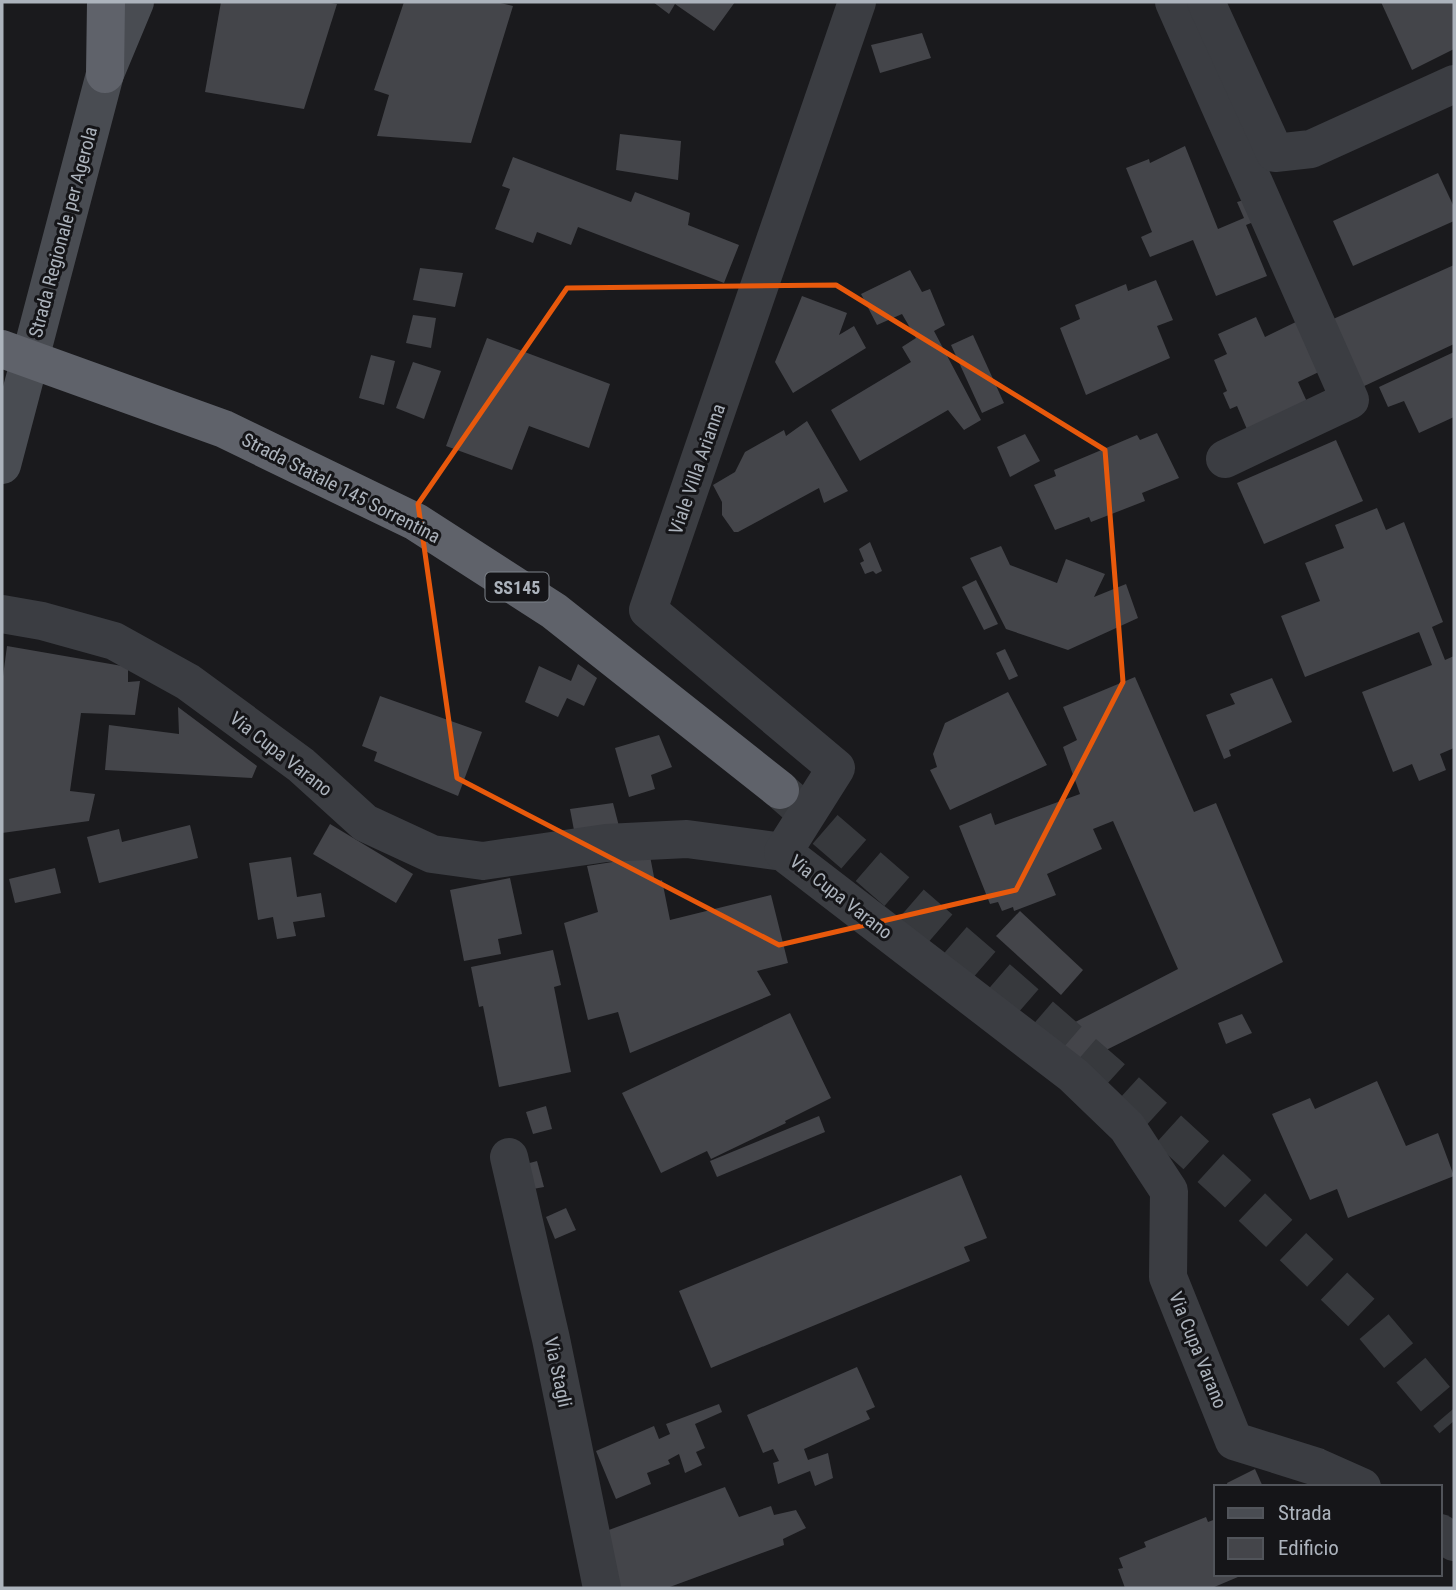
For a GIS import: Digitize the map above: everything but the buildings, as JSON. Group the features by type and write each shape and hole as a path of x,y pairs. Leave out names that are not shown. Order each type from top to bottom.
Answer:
{"highway":[{"path":"105,74 106,2"},
{"name":"Strada Statale 145 Sorrentina","path":"2,349 224,429 416,522 543,604 604,649 780,790"}],"main road":[{"name":"Strada Regionale per Agerola","path":"2,466 105,74 135,2"}],"street":[{"name":"Viale Villa Arianna","path":"783,852 836,768 648,610 857,2"},
{"path":"1174,2 1350,400 1225,459"},
{"path":"1206,2 1275,153 1311,149 1451,94"},
{"name":"Via Cupa Varano","path":"2,614 41,621 114,641 188,682 300,765 365,823 432,854 482,861 606,843 687,839 783,852 1073,1076 1127,1127 1169,1191 1168,1277 1234,1441 1317,1467 1358,1485"},
{"name":"Via Stagli","path":"509,1157 551,1339 602,1588"}],"highlighted area":[{"path":"836,285 1105,450 1123,682 1016,890 779,945 457,778 418,504 567,288"}],"tunnel":[{"path":"782,792 1104,1071 1230,1186 1365,1316 1454,1421"}]}
